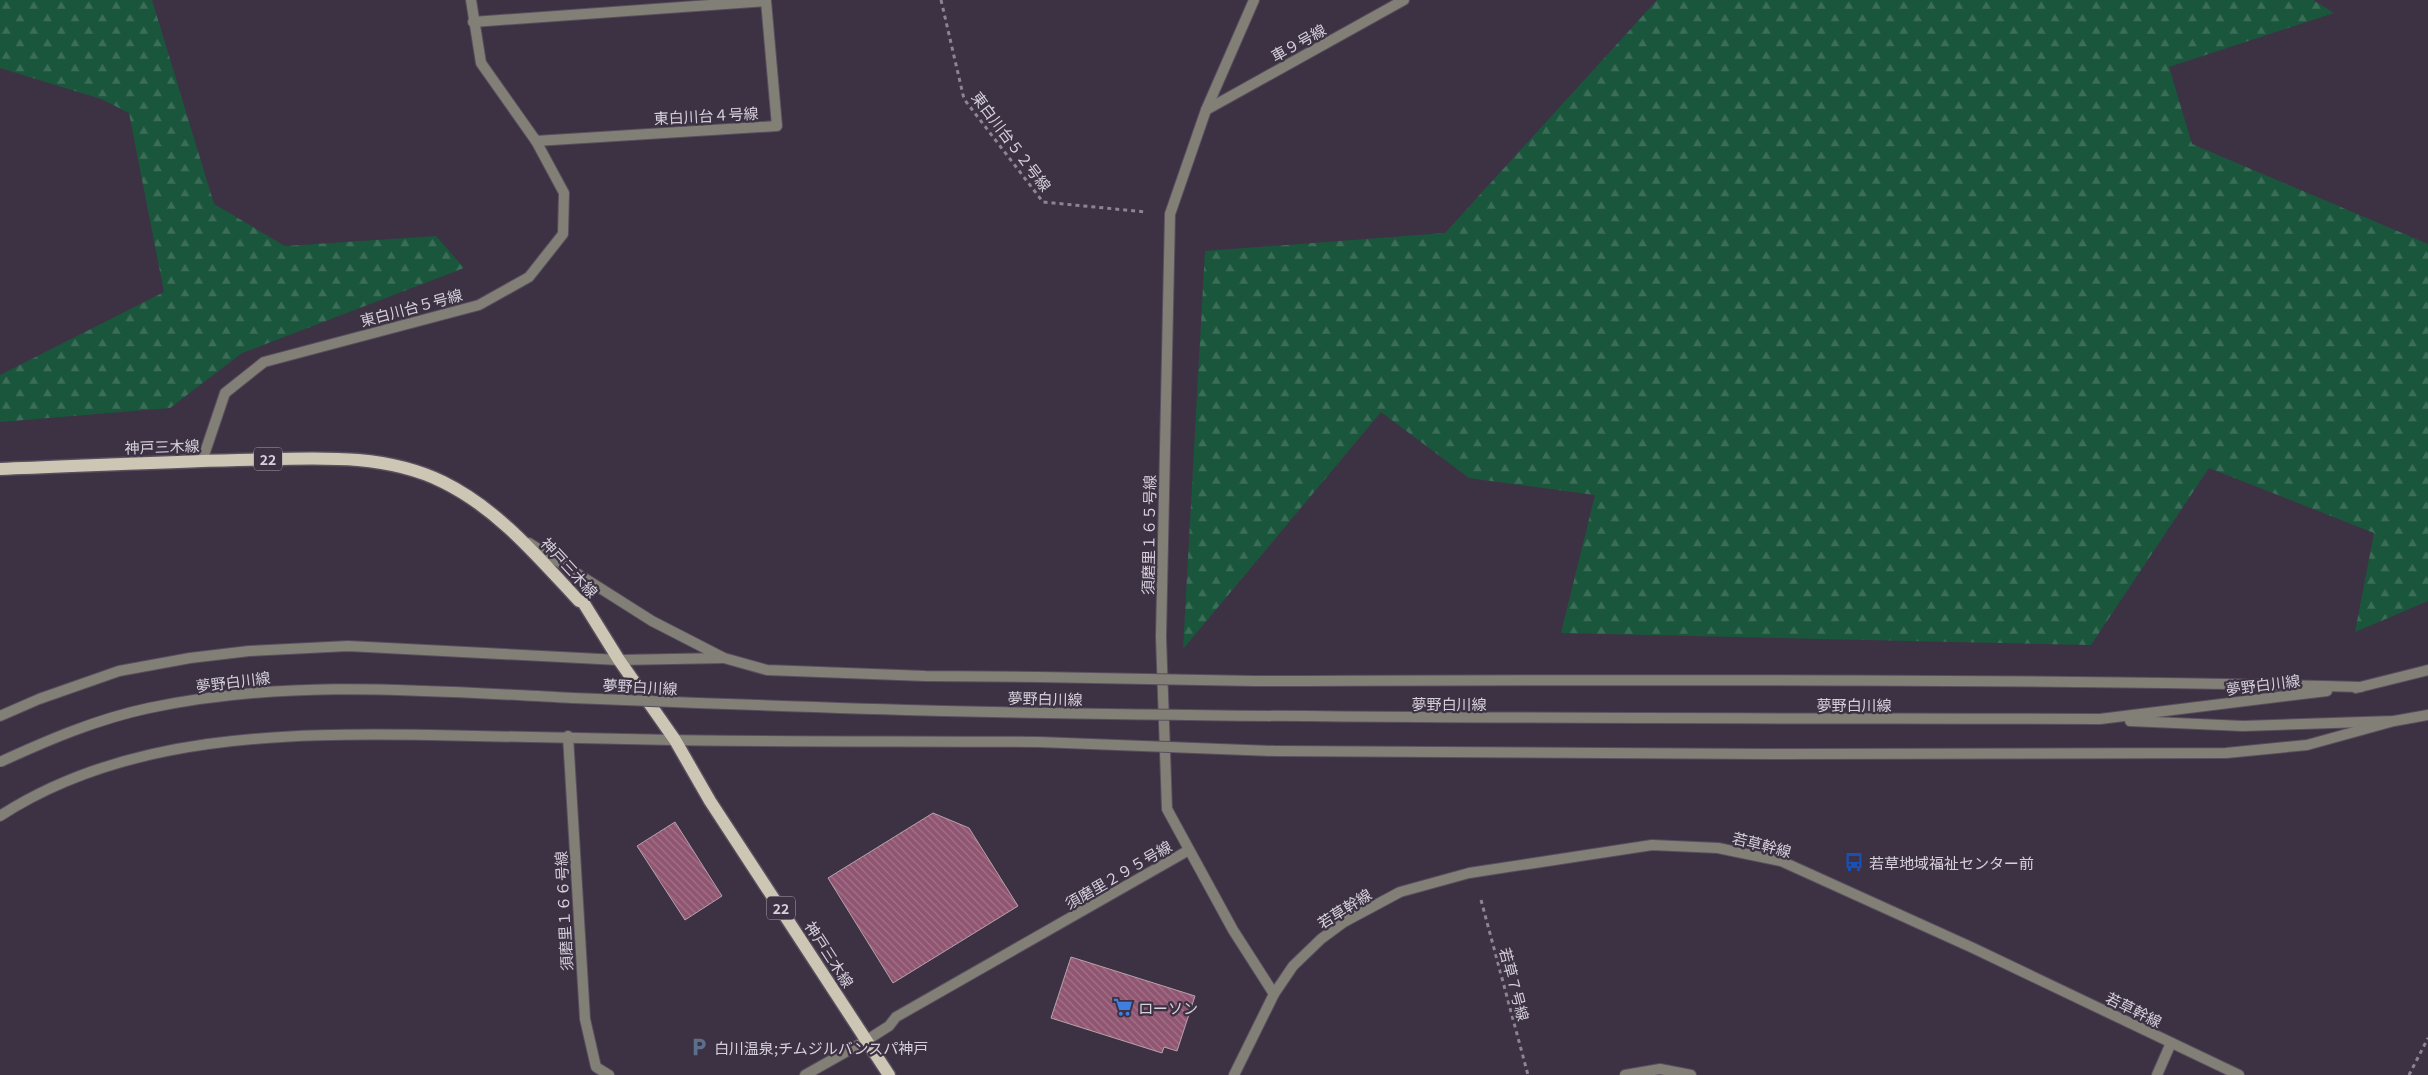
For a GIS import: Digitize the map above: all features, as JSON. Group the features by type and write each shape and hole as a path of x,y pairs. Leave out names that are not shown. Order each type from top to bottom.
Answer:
{"main road":[{"name":"神戸三木線","path":"0,469 337,458 411,469 443,482 474,499 516,534 583,602 619,660 675,740 710,801 889,1075"}],"street":[{"path":"471,0 481,63 536,141"},
{"path":"1170,214 1206,110 1254,0"},
{"name":"車９号線","path":"1206,110 1404,0"},
{"name":"東白川台４号線","path":"473,22 766,1 776,126 536,141"},
{"name":"東白川台５号線","path":"202,461 225,393 264,362 478,305 529,277 562,234 564,193 536,141"},
{"name":"須磨里１６５号線","path":"1170,214 1161,637 1167,809 1189,850"},
{"path":"516,534 652,621 724,658 767,670 924,676 1256,681 2118,682 2361,687"},
{"path":"0,716 39,699 119,670 190,658 249,651 348,646 619,660 724,658"},
{"name":"夢野白川線","path":"2100,719 2361,687 2428,670"},
{"name":"夢野白川線","path":"0,762 83,727 143,710 274,690 431,691 786,708 1254,717 2100,719 2243,726 2394,721 2428,715"},
{"path":"0,816 15,806 66,782 128,760 215,743 264,736 330,733 568,736 675,740 1039,742 1275,750 1768,754 2226,753 2307,745 2394,721"},
{"name":"須磨里１６６号線","path":"568,736 585,1019 596,1067 609,1075"},
{"name":"若草幹線","path":"1274,994 1293,966 1321,939 1344,922 1400,892 1469,873 1652,845 1718,848 1781,861 1973,948 2240,1075"},
{"name":"須磨里２９５号線","path":"867,1040 889,1026 896,1017 1189,850 1233,930 1274,994"},
{"path":"1234,1075 1274,994"},
{"path":"805,1075 867,1040"},
{"path":"2158,1075 2171,1043"},
{"path":"1625,1075 1660,1068 1691,1075"}],"path":[{"name":"東白川台５２号線","path":"941,0 964,99 1043,202 1170,214"},
{"name":"若草７号線","path":"1481,900 1528,1075"},
{"path":"2409,1075 2428,1038"}],"green space":[{"path":"0,0 152,0 214,204 285,246 436,236 464,268 242,353 170,408 0,422 0,375 164,292 129,113 101,99 0,68"},
{"path":"1657,0 2313,0 2334,13 2169,67 2192,144 2428,244 2428,601 2355,632 2374,533 2209,468 2091,645 1561,633 1595,495 1469,478 1381,412 1183,649 1205,251 1445,233"}],"building":[{"path":"933,813 969,828 1018,906 893,983 828,878"},
{"path":"675,822 722,896 685,920 637,846"},
{"name":"ローソン","path":"1071,957 1195,996 1177,1051 1164,1047 1162,1053 1051,1018"}],"place":[{"name":"若草地域福祉センター前","path":"1854,862"},
{"name":"ローソン","path":"1123,1007"},
{"name":"白川温泉;チムジルバンスパ神戸","path":"699,1047"}]}
